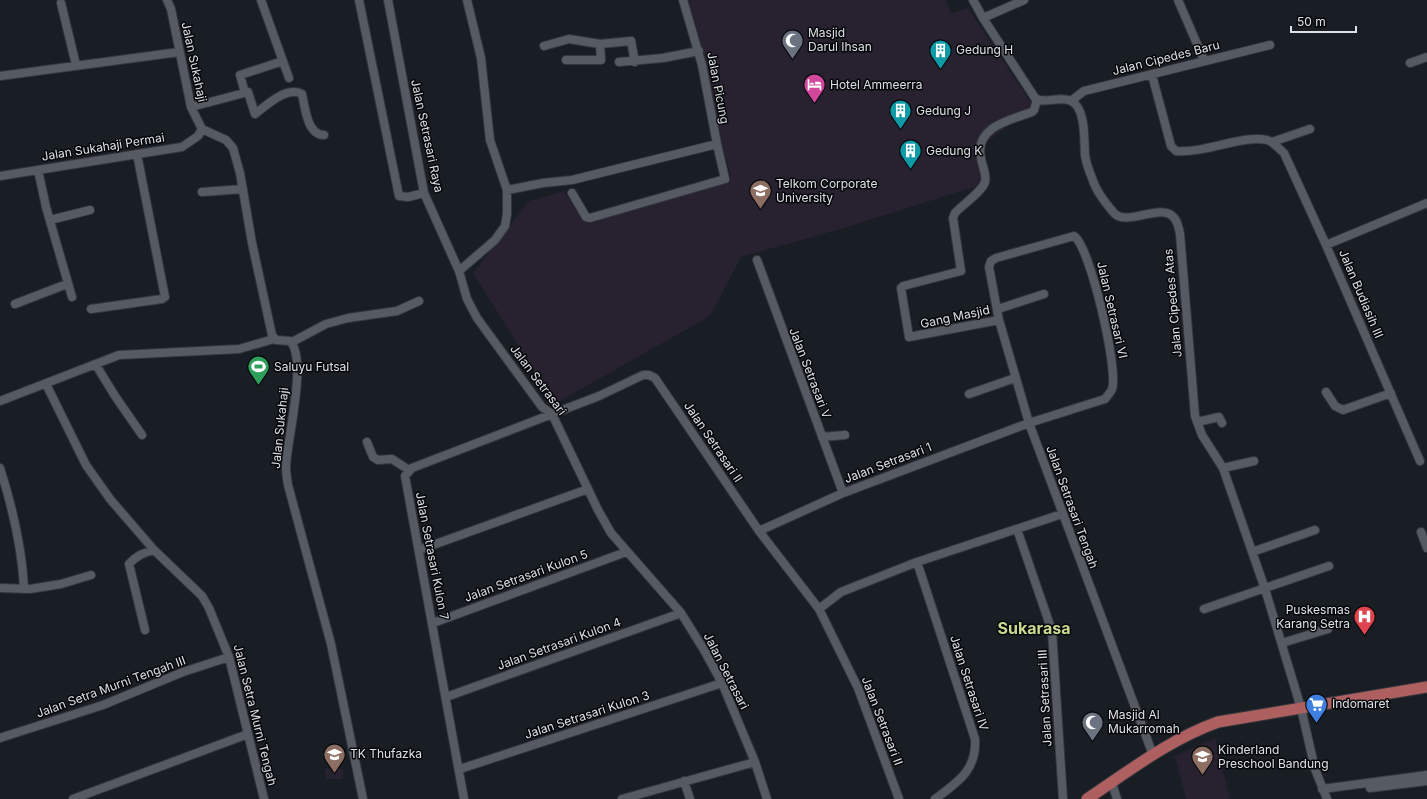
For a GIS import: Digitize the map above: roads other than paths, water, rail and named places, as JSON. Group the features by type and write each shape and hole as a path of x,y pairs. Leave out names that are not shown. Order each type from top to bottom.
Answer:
{"main road":[{"path":"1087,799 1153,755 1195,730 1218,722 1427,687"}],"street":[{"name":"Jalan Sukahaji","path":"167,0 171,8 191,107 202,129"},
{"path":"262,0 289,78"},
{"path":"359,0 399,196 408,197 424,193"},
{"name":"Jalan Setrasari Raya","path":"388,0 424,193 459,271"},
{"path":"459,271 495,240 505,226 507,214 506,190 490,140 481,58 467,0"},
{"name":"Jalan Picung","path":"572,194 586,217 590,218 724,180 726,176 717,144 699,51 683,0"},
{"path":"973,0 983,18 1037,100 1060,99 1071,101"},
{"path":"983,18 1024,0"},
{"path":"1178,0 1204,60"},
{"path":"61,2 76,65"},
{"path":"544,46 569,39 600,44 631,41 635,62"},
{"path":"566,60 601,60 600,44"},
{"name":"Jalan Cipedes Baru","path":"1071,101 1084,91 1152,75 1204,60 1270,45"},
{"path":"619,62 635,62 699,51"},
{"path":"0,76 179,52"},
{"path":"1410,63 1427,57"},
{"path":"283,61 240,75 255,114 271,102 290,92 301,93 312,130 318,135 324,135"},
{"path":"1152,75 1171,146 1176,151 1198,150 1257,138 1272,142 1310,129"},
{"path":"191,107 247,93"},
{"name":"Gang Masjid","path":"999,320 909,337 901,288 903,286 961,271 954,215 985,182 986,177 980,152 985,134 999,124 1032,112 1037,100"},
{"name":"Jalan Cipedes Atas","path":"1071,101 1077,106 1082,117 1086,157 1091,178 1097,190 1113,213 1116,216 1123,218 1167,213 1176,220 1180,234 1195,416 1202,435 1223,468 1265,589 1301,708 1315,769 1324,795"},
{"path":"202,129 226,140 233,148 243,189 254,256 274,339"},
{"name":"Jalan Sukahaji Permai","path":"0,176 182,147 198,136 202,129"},
{"name":"Jalan Budiasih III","path":"1272,142 1284,153 1326,245 1420,461"},
{"path":"506,190 543,183 572,180 717,144"},
{"path":"91,309 164,298 164,288 137,154"},
{"path":"38,170 50,220 72,298"},
{"path":"202,192 243,189"},
{"path":"1326,245 1427,203"},
{"path":"50,220 90,210"},
{"name":"Jalan Setrasari VI","path":"991,261 996,258 1074,236 1082,246 1091,268 1099,299 1113,370 1112,389 1105,399 1028,423"},
{"name":"Jalan Setrasari V","path":"757,260 843,493"},
{"name":"Jalan Setrasari Tengah","path":"991,261 989,267 999,320 1028,423 1153,755"},
{"name":"Jalan Setrasari","path":"459,271 467,299 477,318 542,407 552,414 611,533 680,613 704,650 722,683 755,762 767,799"},
{"path":"15,304 67,284"},
{"path":"998,309 1044,294"},
{"path":"0,402 119,355 239,348 274,339 292,342 326,324 348,318 397,311 419,301"},
{"name":"Jalan Sukahaji","path":"292,342 295,347 297,385 286,466 288,485 331,644 363,799"},
{"path":"96,365 142,435"},
{"name":"Jalan Setrasari II","path":"552,414 599,396 643,375 652,376 759,531 819,609 858,688 899,799"},
{"path":"969,394 1015,378"},
{"name":"Jalan Setra Murni Tengah","path":"46,384 93,475 110,499 154,550 202,596 215,622 229,657 264,799"},
{"path":"1326,392 1335,406 1343,410 1391,393"},
{"path":"367,442 374,457 378,460 392,459 409,470 552,414"},
{"path":"1197,422 1220,417 1222,423"},
{"name":"Jalan Setrasari 1","path":"759,531 843,493 1028,423"},
{"path":"822,437 845,435"},
{"path":"1223,468 1254,462"},
{"path":"0,468 6,486 23,570 24,588"},
{"name":"Jalan Setrasari Kulon 7","path":"409,470 405,480 460,769 464,799"},
{"path":"419,550 588,489"},
{"path":"819,609 841,592 917,562 1062,514"},
{"name":"Jalan Setrasari III","path":"1017,529 1052,631 1063,799"},
{"path":"1252,552 1315,530"},
{"path":"1421,532 1427,548"},
{"path":"145,630 129,564 135,557 154,550"},
{"name":"Jalan Setrasari Kulon 5","path":"433,624 626,552"},
{"name":"Jalan Setrasari IV","path":"917,562 974,739 976,754 968,770 949,789 935,799"},
{"path":"1204,609 1329,566"},
{"path":"0,588 24,588 61,584 90,575"},
{"name":"Jalan Setrasari Kulon 4","path":"446,697 680,613"},
{"path":"1282,643 1328,629"},
{"name":"Jalan Setra Murni Tengah III","path":"0,738 103,705 183,672 229,657"},
{"name":"Jalan Setrasari Kulon 3","path":"460,769 722,683"},
{"path":"73,799 248,734"},
{"path":"622,799 755,762"},
{"path":"1324,795 1427,775"},
{"path":"684,781 690,799"},
{"path":"1324,795 1427,781"},
{"path":"1112,783 1117,799"}],"place":[{"name":"Masjid Darul Ihsan","path":"792,60"},
{"name":"Gedung H","path":"940,70"},
{"name":"Hotel Ammeerra","path":"815,104"},
{"name":"Gedung J","path":"900,130"},
{"name":"Gedung K","path":"910,170"},
{"name":"Telkom Corporate University","path":"761,210"},
{"name":"Saluyu Futsal","path":"258,386"},
{"name":"Puskesmas Karang Setra","path":"1365,636"},
{"name":"Indomaret","path":"1317,724"},
{"name":"Masjid Al Mukarromah","path":"1093,742"},
{"name":"TK Thufazka","path":"334,774"},
{"name":"Kinderland Preschool Bandung","path":"1203,776"}],"district":[{"name":"Sukarasa","path":"1034,628"}]}
